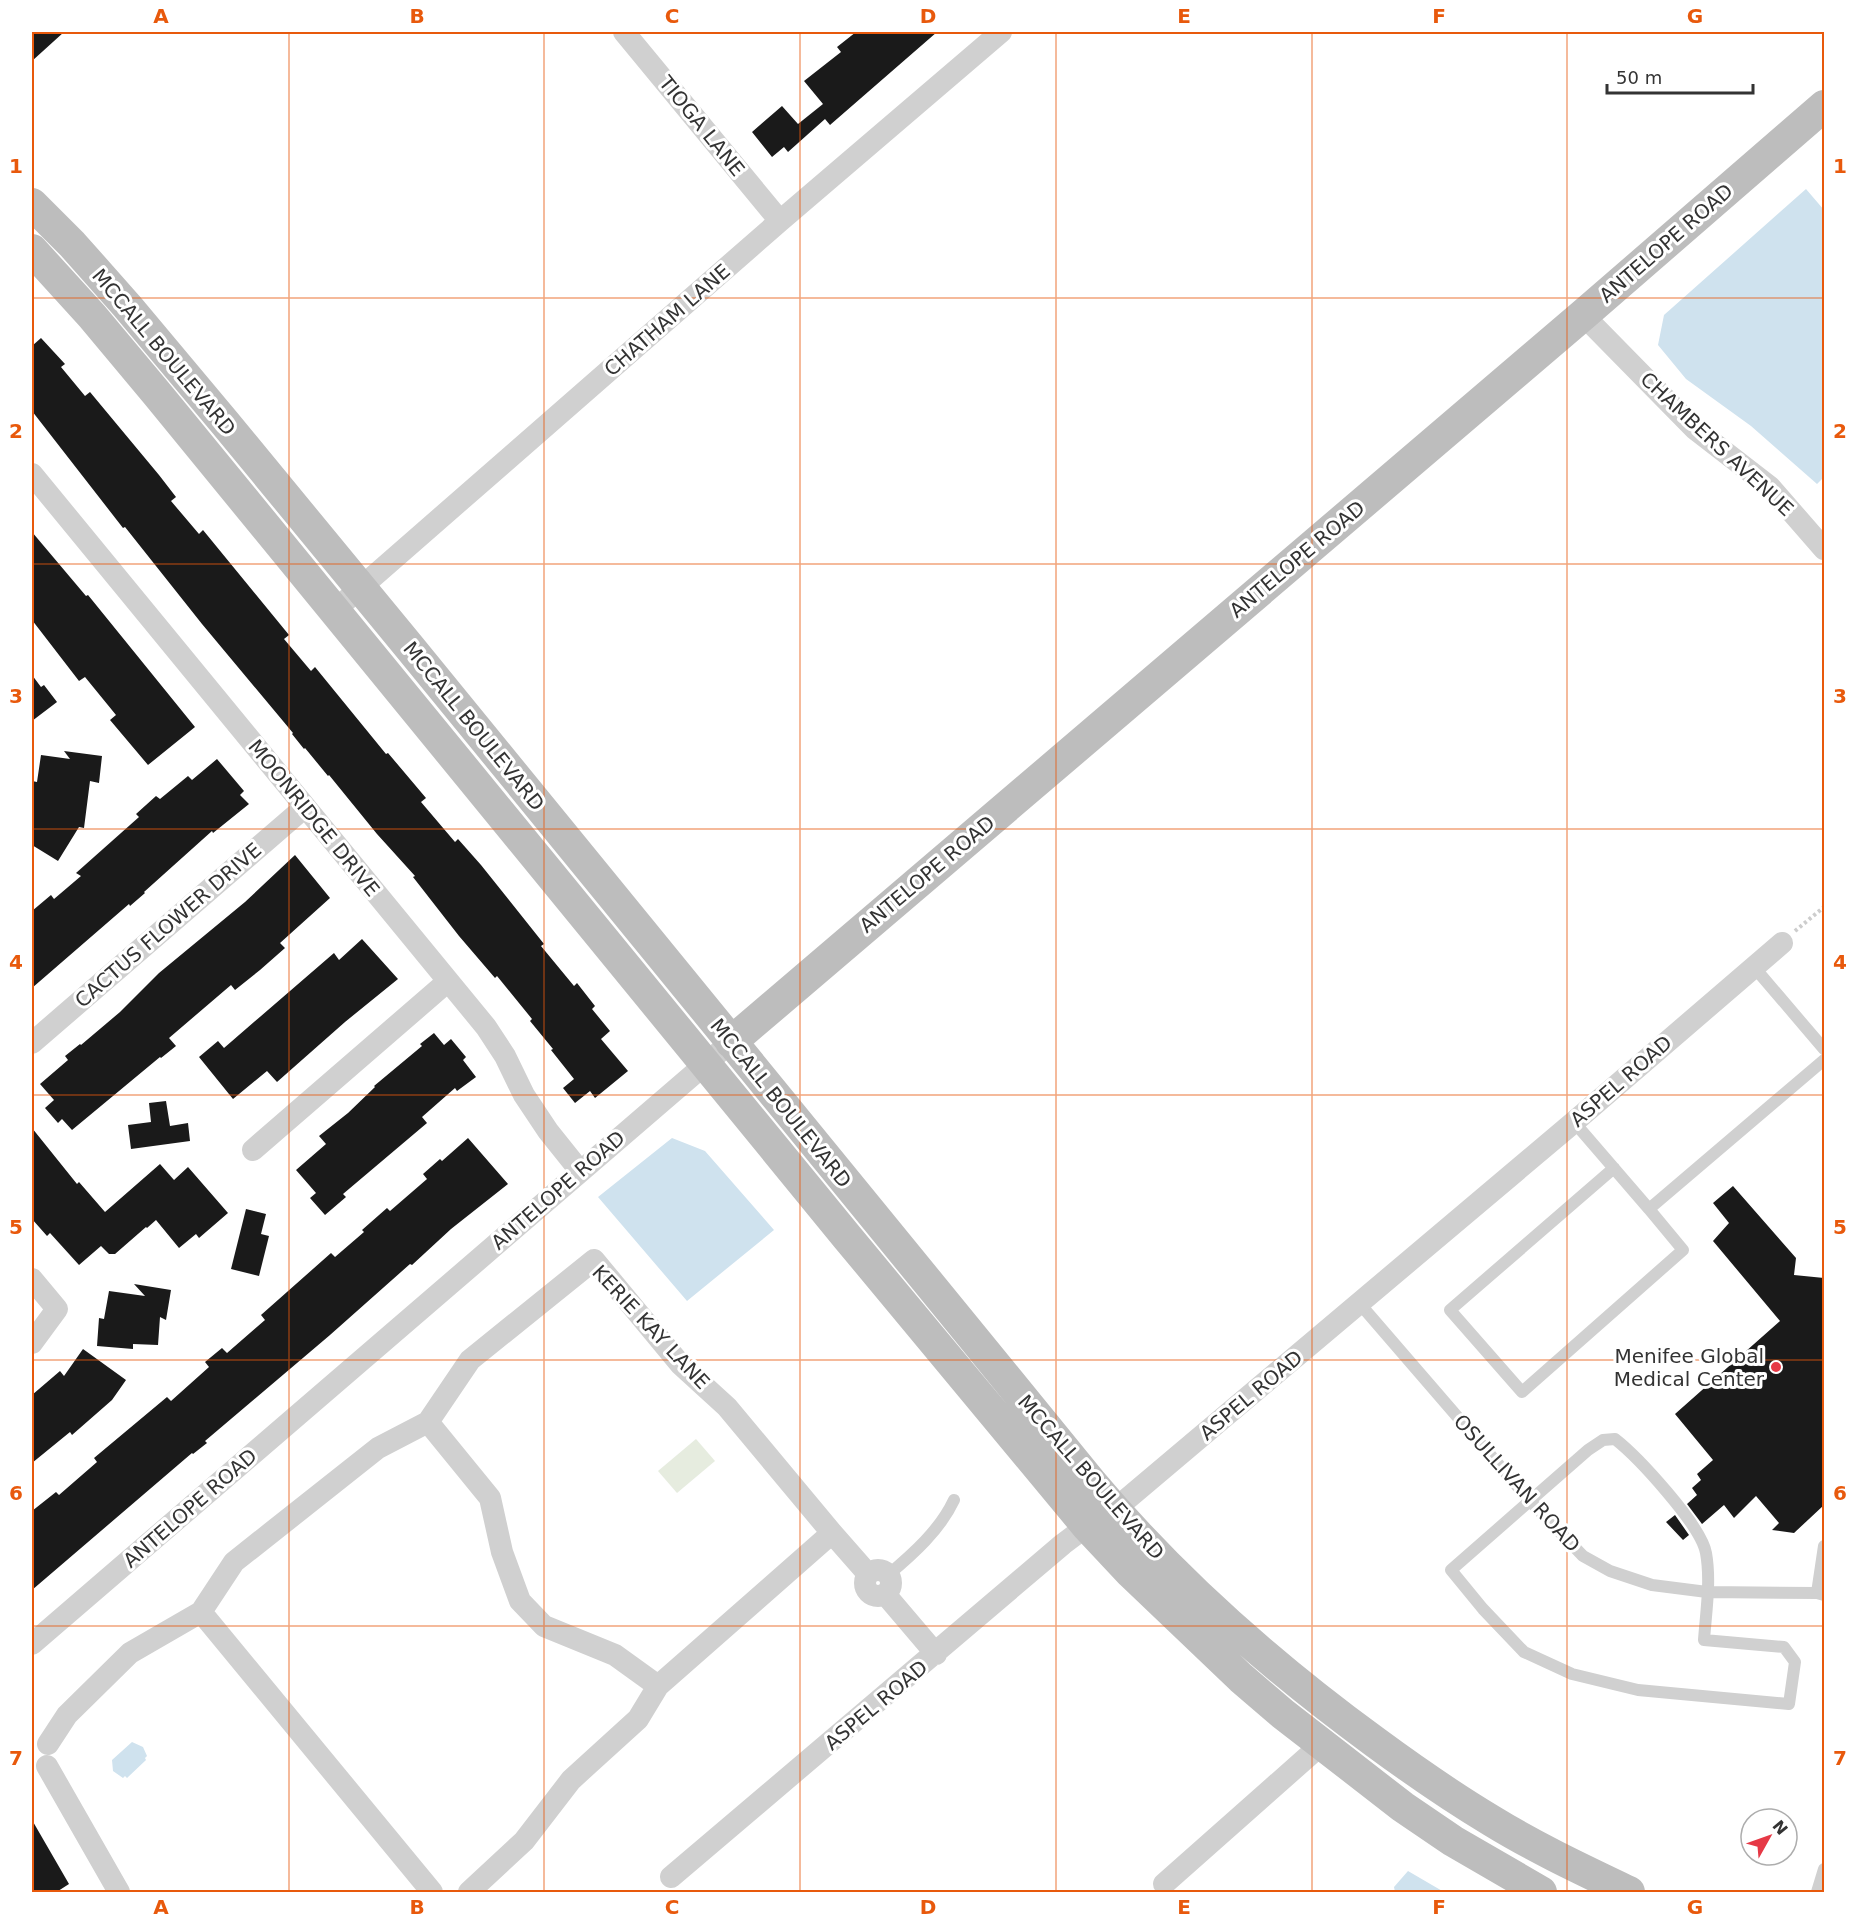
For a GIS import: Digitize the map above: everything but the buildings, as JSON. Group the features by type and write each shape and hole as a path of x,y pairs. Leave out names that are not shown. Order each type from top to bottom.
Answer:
{"main road":[{"name":"ANTELOPE ROAD","path":"731,1042 1583,315 1824,106"},
{"name":"MCCALL BOULEVARD","path":"32,204 72,244 127,306 1114,1510 1245,1641 1323,1704 1429,1781 1491,1821 1544,1851 1629,1893"},
{"name":"MCCALL BOULEVARD","path":"32,250 144,378 705,1064 1087,1526 1131,1573 1218,1657 1283,1714 1402,1807 1453,1841 1542,1893"}],"street":[{"name":"CHATHAM LANE","path":"335,610 780,221 1001,32"},
{"name":"TIOGA LANE","path":"635,35 780,221"},
{"name":"CHAMBERS AVENUE","path":"1583,315 1695,429 1770,487 1824,549"},
{"name":"MOONRIDGE DRIVE","path":"32,474 486,1027 505,1056 524,1095 548,1131 580,1171"},
{"name":"CACTUS FLOWER DRIVE","path":"32,1043 306,807"},
{"name":"ASPEL ROAD","path":"671,1877 1087,1526 1114,1510 1360,1304 1782,943"},
{"path":"253,1150 447,982"},
{"name":"ANTELOPE ROAD","path":"32,1644 731,1042"},
{"name":"KERIE KAY LANE","path":"119,1893 37,1751 68,1715 130,1653 201,1612 234,1562 378,1448 428,1422 470,1360 594,1260 681,1365 727,1407 832,1533"},
{"path":"32,1279 57,1309 32,1342"},
{"path":"428,1422 490,1498 502,1552 520,1601 544,1626 615,1655 658,1686"},
{"path":"469,1893 524,1842 572,1780 638,1719 658,1686 832,1533 881,1581 936,1654"},
{"path":"201,1612 432,1893"},
{"path":"1164,1884 1322,1744"}],"lane":[{"path":"1754,967 1824,1049"},
{"path":"1649,1209 1824,1060"},
{"path":"1574,1122 1614,1168 1649,1209 1683,1250 1522,1392 1450,1310 1614,1168"},
{"name":"OSULLIVAN ROAD","path":"1360,1304 1531,1502 1583,1556 1610,1571 1652,1585 1707,1592 1821,1594"},
{"path":"1615,1439 1626,1448 1693,1524 1702,1539 1707,1554 1707,1592 1704,1640 1784,1647 1795,1662 1789,1704 1638,1690 1572,1674 1524,1652 1483,1609 1451,1570 1588,1450 1603,1440 1615,1439"},
{"path":"881,1581 925,1541 948,1514 954,1500"},
{"path":"1821,1594 1824,1546"},
{"path":"1817,1893 1824,1869"}],"path":[{"path":"1782,943 1824,906"}],"shaded area":[{"path":"696,1439 715,1461 677,1493 658,1471"}],"water":[{"path":"1806,189 1824,210 1824,477 1817,484 1751,426 1686,379 1658,345 1664,315"},
{"path":"672,1138 705,1151 774,1230 687,1301 598,1197"},
{"path":"132,1742 143,1747 147,1756 146,1760 127,1778 125,1776 123,1778 113,1771 112,1760"},
{"path":"1408,1871 1444,1892 1395,1892 1394,1887"}],"place":[{"name":"Menifee Global Medical Center","path":"1776,1367"}]}
